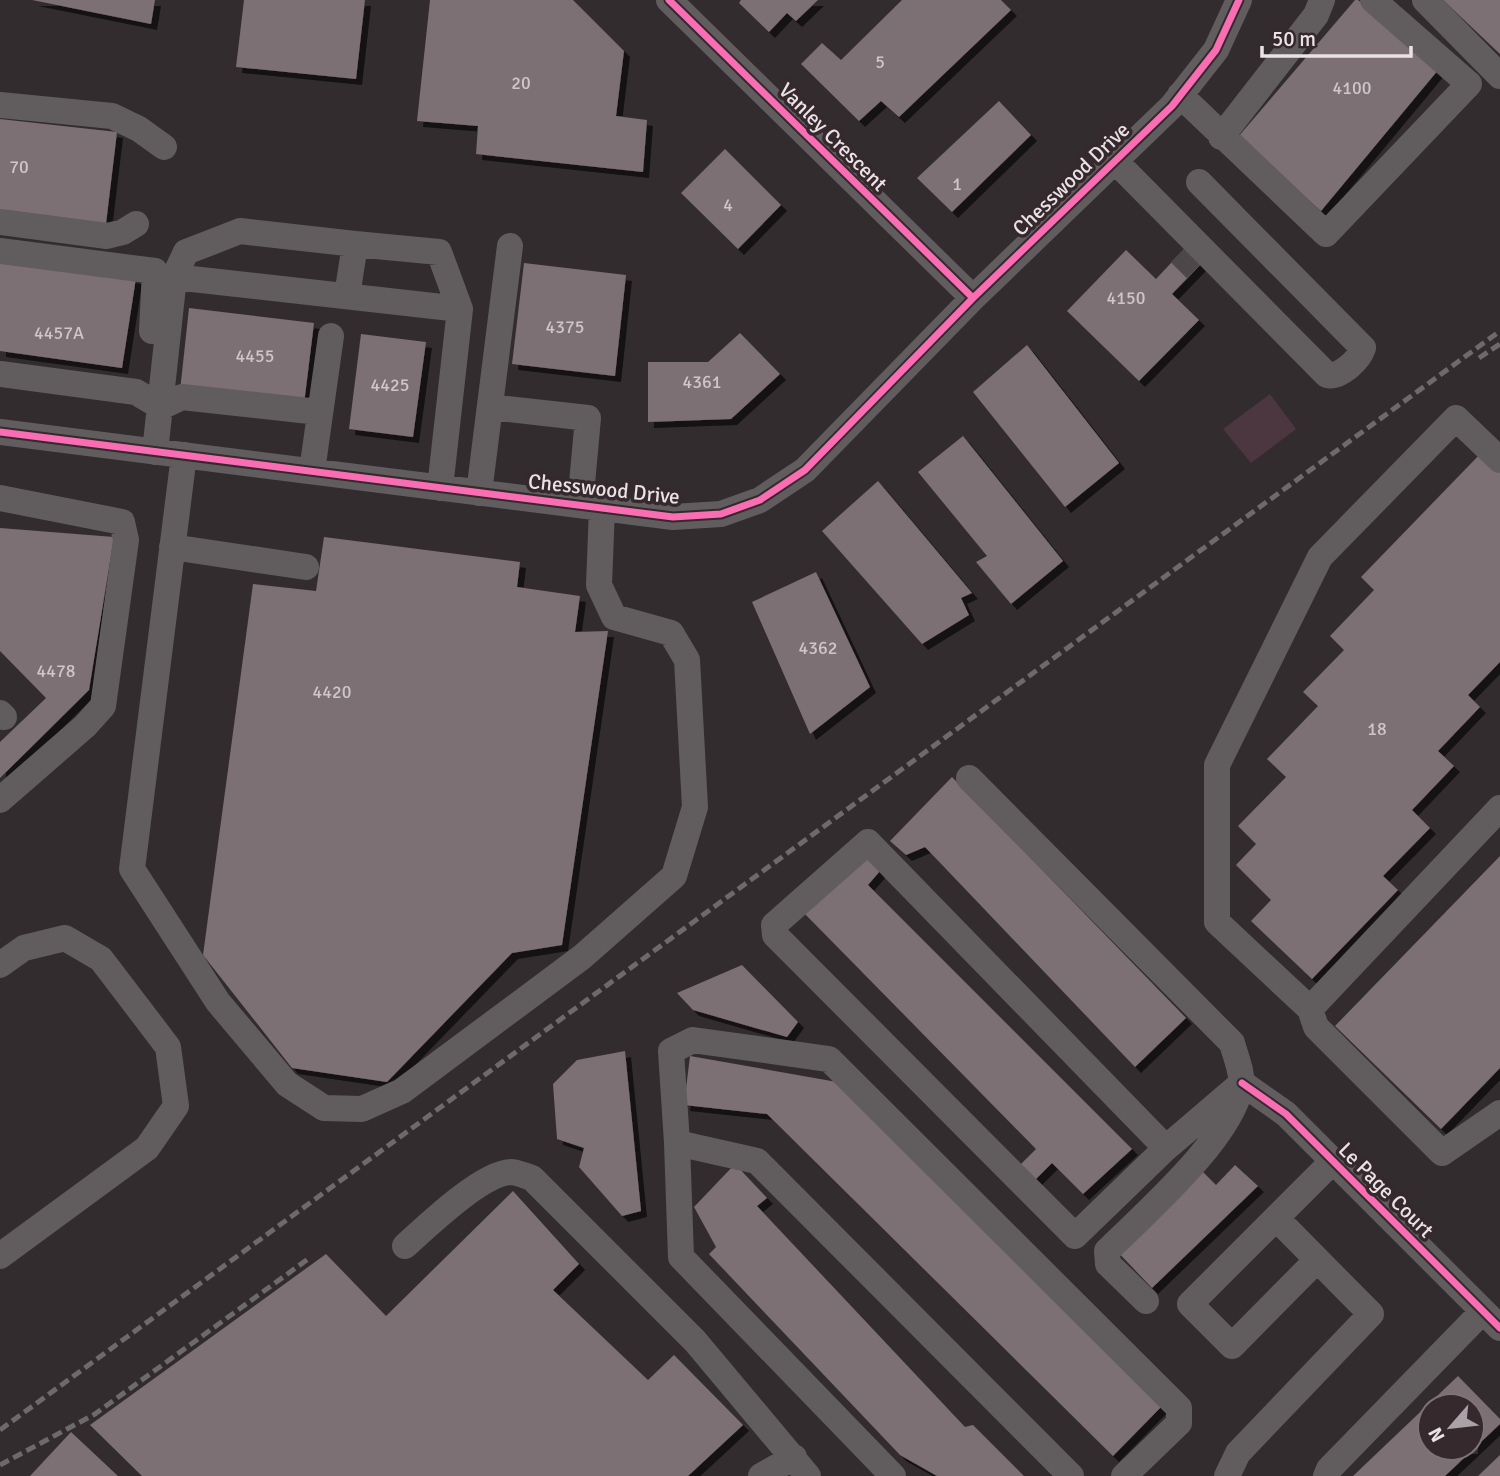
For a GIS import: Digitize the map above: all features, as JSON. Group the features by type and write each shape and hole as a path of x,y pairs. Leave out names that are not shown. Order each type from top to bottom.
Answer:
{"street":[{"name":"Vanley Crescent","path":"669,0 972,298"},
{"name":"Chesswood Drive","path":"0,432 673,517 721,514 760,500 805,470 972,298 1180,95 1216,50 1239,0"},
{"path":"1222,136 1316,15 1322,0"},
{"path":"1180,95 1326,234 1469,84 1373,0"},
{"path":"1425,0 1500,76"},
{"path":"0,105 112,116 139,129 164,147"},
{"path":"1115,161 1174,223 1199,259 1327,375 1339,374 1361,354 1363,348 1359,342 1199,182"},
{"path":"1199,259 1230,212"},
{"path":"0,222 107,236 123,232 136,224"},
{"path":"155,452 174,277 186,252 240,231 439,252 460,309 440,488"},
{"path":"347,296 355,244"},
{"path":"479,493 510,246"},
{"path":"0,251 155,271 150,359 143,384 136,392"},
{"path":"174,277 460,309"},
{"path":"312,471 331,336"},
{"path":"0,374 136,392 161,407"},
{"path":"161,407 182,397 319,412"},
{"path":"184,455 132,869 218,1002 286,1084 324,1108 362,1109 402,1091 571,965 674,876 695,807 687,660 671,633 614,617 599,585 591,507 588,418 490,407"},
{"path":"1500,460 1455,418 1320,557 1217,765 1217,922 1310,1009 1316,1027 1442,1153 1500,1113"},
{"path":"0,498 122,522 125,540 103,706 85,726 0,800"},
{"path":"172,547 306,567"},
{"path":"969,778 1232,1043 1242,1083 1226,1121 1182,1178 1107,1251 1108,1264 1146,1301"},
{"path":"1310,1009 1500,808"},
{"path":"1166,1148 869,842 774,925 775,935 1074,1236 1166,1148 1242,1083"},
{"path":"0,965 24,948 65,938 101,959 168,1047 176,1106 147,1148 0,1256"},
{"path":"893,1476 681,1257 671,1051 693,1041 829,1059 1179,1408 1179,1423 1124,1476"},
{"name":"Le Page Court","path":"1242,1083 1286,1114 1491,1320"},
{"path":"677,1143 757,1161 1071,1476"},
{"path":"1317,1260 1232,1346 1190,1304 1333,1161"},
{"path":"405,1246 449,1208 493,1176 512,1172 532,1178 695,1341 801,1466 761,1476"},
{"path":"1227,1476 1238,1453 1371,1314 1276,1218"},
{"path":"1326,1476 1329,1469 1491,1320"}],"shaded area":[{"path":"1270,394 1296,429 1251,463 1223,429"}],"building":[{"path":"32,0 155,0 151,24"},
{"path":"244,0 365,0 356,79 236,67"},
{"path":"430,0 573,0 624,51 616,116 647,120 643,172 476,154 478,126 417,121"},
{"path":"741,0 818,0 796,21 787,13 769,32 739,3"},
{"path":"902,0 1001,0 1011,10 899,117 881,101 859,121 801,64 822,43 841,60"},
{"path":"1355,0 1439,69 1321,211 1238,137"},
{"path":"1443,0 1500,0 1500,54"},
{"path":"999,101 1031,135 952,212 917,178"},
{"path":"0,119 117,132 105,232 0,217"},
{"path":"725,149 781,205 738,249 681,193"},
{"path":"1186,247 1202,263 1172,294 1199,320 1139,381 1067,311 1126,250 1156,279"},
{"path":"0,260 136,278 122,368 0,351"},
{"path":"524,263 626,275 615,376 512,364"},
{"path":"189,308 314,323 304,404 180,391"},
{"path":"740,333 780,374 731,419 648,422 648,362 708,362"},
{"path":"361,334 426,342 413,437 349,429"},
{"path":"1027,345 1119,463 1065,507 973,392"},
{"path":"963,436 1063,561 1011,604 976,562 987,556 918,472"},
{"path":"1484,450 1500,466 1500,662 1468,695 1480,707 1438,751 1454,766 1412,810 1430,828 1383,876 1398,890 1312,979 1251,921 1271,900 1236,865 1256,844 1238,826 1286,777 1267,759 1318,706 1303,692 1344,650 1330,636 1374,590 1361,577"},
{"path":"878,481 972,593 961,598 969,615 922,644 822,531"},
{"path":"0,528 114,537 89,690 0,778 0,742 46,698 0,651"},
{"path":"324,537 520,562 517,587 580,596 575,632 608,631 562,945 512,953 387,1082 292,1068 203,955 253,584 316,591"},
{"path":"816,572 870,687 810,734 752,602"},
{"path":"952,777 1186,1018 1135,1067 925,847 906,855 890,841"},
{"path":"864,856 880,871 868,885 1132,1149 1083,1194 1052,1163 1032,1183 1017,1168 1036,1149 804,913"},
{"path":"1500,856 1500,1068 1441,1129 1335,1026"},
{"path":"742,965 798,1022 787,1037 693,1010 677,993"},
{"path":"625,1051 641,1211 622,1216 579,1167 584,1148 557,1139 553,1084 577,1060"},
{"path":"690,1056 837,1082 1163,1405 1113,1456 767,1114 684,1105"},
{"path":"735,1164 767,1198 757,1206 965,1427 973,1425 1024,1476 937,1476 900,1455 709,1254 716,1247 694,1207"},
{"path":"1235,1165 1258,1186 1152,1288 1115,1249 1199,1168 1216,1185"},
{"path":"513,1191 579,1264 553,1290 648,1380 674,1355 743,1425 688,1476 142,1476 90,1425 326,1254 386,1316"},
{"path":"1458,1376 1474,1392 1441,1392"},
{"path":"1486,1405 1500,1419 1500,1424 1486,1437"},
{"path":"1416,1416 1416,1462 1460,1462 1445,1476 1353,1476"},
{"path":"71,1432 118,1476 30,1476"},
{"path":"1500,1455 1500,1476 1478,1476"}],"tunnel":[{"path":"1180,253 1196,269"}],"railway":[{"path":"0,1430 1500,331"},
{"path":"1479,358 1500,344"},
{"path":"0,1465 95,1414 308,1259"}],"cycle path":[{"path":"669,0 973,298"},
{"path":"0,432 673,517 721,514 760,500 805,470 973,298 1172,106 1216,50 1239,0"},
{"path":"1242,1083 1286,1114 1500,1328"}]}
